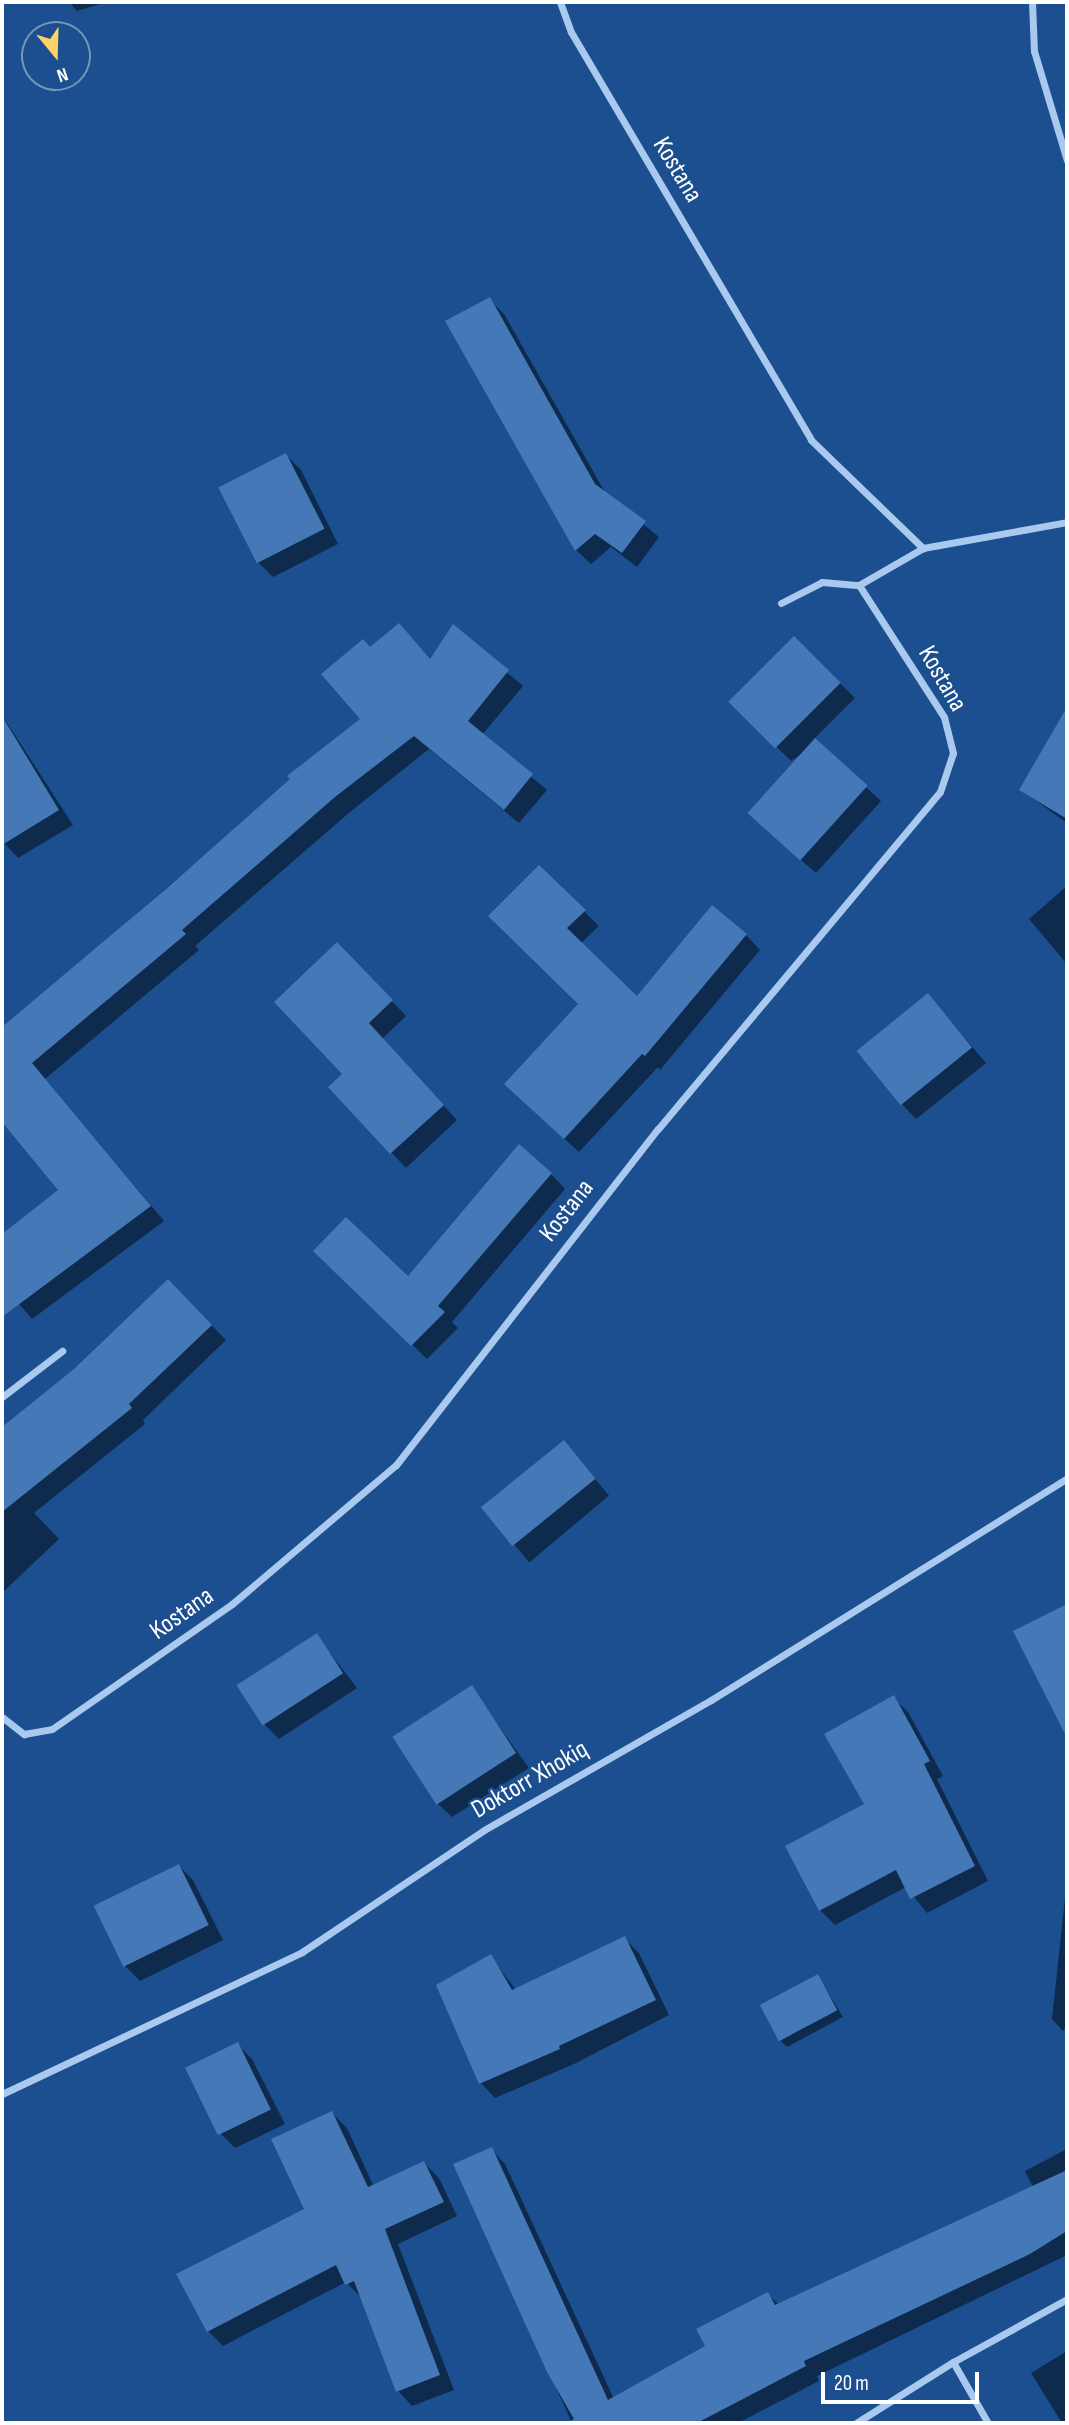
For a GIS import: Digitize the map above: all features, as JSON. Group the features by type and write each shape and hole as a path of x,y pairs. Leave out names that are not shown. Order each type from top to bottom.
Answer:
{"street":[{"name":"Kostana","path":"560,2 571,32 811,440 923,548"},
{"path":"1032,2 1034,51 1067,160"},
{"path":"781,603 822,582 859,585 923,548 1067,522"},
{"name":"Kostana","path":"2,1717 24,1734 52,1729 232,1604 396,1465 657,1129 940,792 953,753 944,717 859,585"},
{"path":"2,1397 62,1350"},
{"name":"Doktorr Xhokiq","path":"2,2094 302,1952 484,1830 711,1700 1067,1478"},
{"path":"856,2423 953,2362 1067,2299"},
{"path":"953,2362 988,2423"}],"building":[{"path":"490,297 595,484 646,521 622,553 595,534 575,551 445,321"},
{"path":"286,453 325,529 257,563 218,488"},
{"path":"399,623 430,659 453,624 509,670 468,721 533,774 504,810 414,736 335,797 182,930 186,934 32,1063 151,1206 2,1317 2,1234 58,1190 2,1122 2,1027 167,888 290,779 287,776 360,719 321,674 363,639 370,647"},
{"path":"794,636 841,683 775,748 728,702"},
{"path":"1067,707 1067,819 1019,790"},
{"path":"2,716 59,810 2,845"},
{"path":"815,738 868,786 800,861 747,813"},
{"path":"539,865 586,910 567,928 637,996 712,905 747,934 645,1056 642,1054 564,1139 504,1084 578,1004 488,916"},
{"path":"337,942 393,1000 369,1023 444,1105 390,1154 328,1087 342,1074 274,1002"},
{"path":"928,993 972,1047 901,1105 857,1051"},
{"path":"519,1144 552,1173 438,1306 445,1312 411,1346 313,1251 346,1217 408,1276"},
{"path":"168,1279 212,1325 129,1404 132,1408 2,1512 2,1427 74,1369"},
{"path":"564,1440 595,1479 512,1546 481,1507"},
{"path":"1067,1604 1067,1738 1013,1631"},
{"path":"317,1633 343,1673 263,1726 236,1685"},
{"path":"472,1685 516,1753 436,1805 392,1737"},
{"path":"894,1695 930,1761 924,1764 975,1866 910,1899 896,1870 819,1911 785,1846 864,1804 824,1734"},
{"path":"179,1864 209,1925 123,1967 94,1906"},
{"path":"625,1936 656,2000 559,2046 560,2049 479,2084 436,1985 491,1954 512,1990"},
{"path":"818,1974 837,2010 779,2041 760,2005"},
{"path":"238,2042 271,2109 218,2135 185,2068"},
{"path":"332,2111 368,2187 424,2161 444,2202 385,2229 440,2375 396,2392 354,2281 345,2285 336,2265 207,2332 176,2274 304,2209 271,2139"},
{"path":"492,2147 608,2400 705,2346 696,2329 768,2292 775,2305 1067,2170 1067,2231 1030,2254 804,2361 806,2366 697,2423 566,2423 574,2419 547,2372 453,2164"}]}
